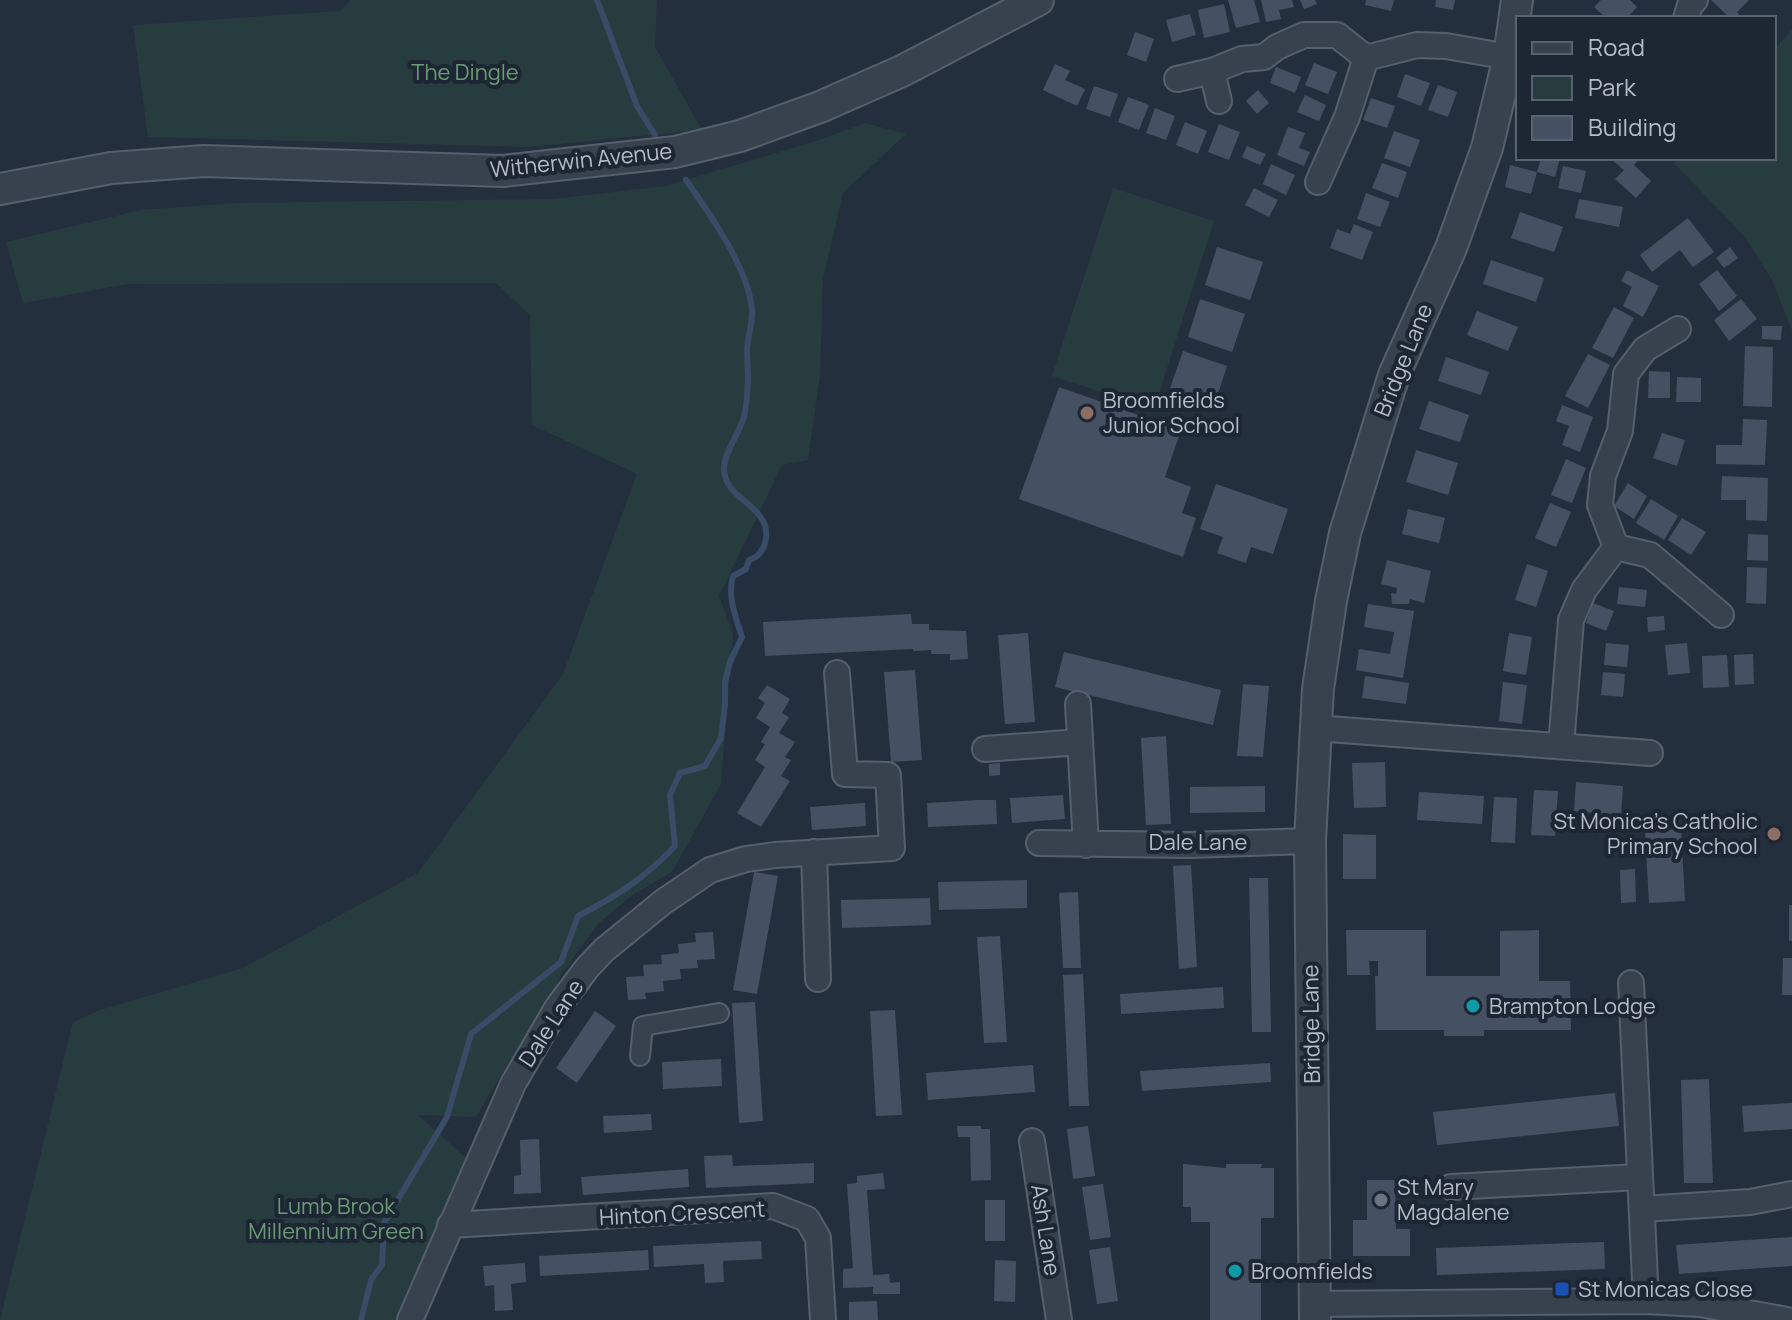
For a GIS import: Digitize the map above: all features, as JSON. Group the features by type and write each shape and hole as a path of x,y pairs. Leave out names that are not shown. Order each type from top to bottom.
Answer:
{"street":[{"name":"Witherwin Avenue","path":"0,189 111,168 204,161 503,171 675,152 740,136 820,107 902,71 1038,0"},
{"name":"Bridge Lane","path":"1315,1312 1310,841 1318,689 1331,601 1345,533 1394,375 1465,211 1487,148 1509,106 1509,57 1517,0"},
{"path":"1177,79 1212,71 1242,59 1264,57 1277,47 1304,35 1337,35 1366,58"},
{"path":"1366,58 1417,45 1446,46 1509,57"},
{"path":"1318,182 1347,117 1366,58"},
{"path":"1212,71 1219,101"},
{"path":"1616,547 1600,505 1603,476 1620,431 1626,374 1645,349 1678,329"},
{"path":"1561,746 1571,620 1584,590 1616,547"},
{"path":"1616,547 1650,555 1721,615"},
{"name":"Dale Lane","path":"410,1320 513,1084 557,1008 587,968 631,927 697,876 746,859 892,848 888,775 845,774 837,673"},
{"path":"1078,704 1086,845"},
{"path":"1315,728 1650,753"},
{"path":"985,749 1080,742"},
{"name":"Dale Lane","path":"1039,843 1310,841"},
{"path":"814,852 818,979"},
{"path":"1631,983 1646,1301"},
{"path":"640,1056 643,1026 719,1013"},
{"name":"Ash Lane","path":"1032,1141 1059,1320"},
{"path":"1451,1187 1640,1177"},
{"path":"1643,1209 1750,1202 1792,1194"},
{"name":"Hinton Crescent","path":"450,1225 773,1206 807,1219 818,1238 823,1320"},
{"path":"1315,1312 1562,1310 1646,1301 1700,1304 1787,1320"}],"green space":[{"name":"The Dingle","path":"351,0 657,0 655,47 702,130 529,147 148,137 133,25 340,11"},
{"path":"1792,29 1792,331 1772,280 1745,237 1674,163 1677,160 1776,160 1776,48"},
{"name":"Lumb Brook Millennium Green","path":"865,123 906,134 843,193 823,279 820,375 808,460 782,465 719,596 733,633 721,784 672,872 632,895 598,924 560,976 554,993 476,1117 418,1115 476,1167 410,1320 0,1320 73,1022 100,1010 243,968 418,873 563,674 637,474 532,425 530,315 496,283 128,284 23,303 6,242 141,210 237,203 553,199 666,186"},
{"path":"1113,188 1214,221 1154,409 1052,376"}],"building":[{"path":"1228,0 1254,0 1260,22 1236,28"},
{"path":"1261,0 1292,0 1294,7 1279,10 1281,19 1266,22"},
{"path":"1300,0 1315,0 1317,4 1304,9"},
{"path":"1366,0 1394,0 1391,11 1365,5"},
{"path":"1436,0 1455,0 1453,10 1435,7"},
{"path":"1601,0 1630,0 1637,7 1629,16 1604,16 1594,7"},
{"path":"1711,0 1749,0 1737,12 1740,16 1728,16"},
{"path":"1224,4 1230,32 1204,38 1198,10"},
{"path":"1190,14 1196,35 1172,42 1166,20"},
{"path":"1135,32 1154,39 1146,62 1127,55"},
{"path":"1314,63 1337,72 1328,94 1305,85"},
{"path":"1055,64 1070,71 1065,80 1085,89 1077,106 1043,90"},
{"path":"1276,67 1301,77 1295,93 1270,83"},
{"path":"1405,74 1430,83 1421,106 1397,97"},
{"path":"1438,85 1457,92 1448,117 1428,110"},
{"path":"1094,86 1118,94 1110,117 1086,109"},
{"path":"1258,90 1269,103 1257,114 1246,101"},
{"path":"1305,95 1326,105 1319,121 1297,112"},
{"path":"1128,97 1149,105 1139,130 1118,122"},
{"path":"1371,98 1395,106 1387,128 1363,120"},
{"path":"1155,108 1175,116 1166,140 1146,133"},
{"path":"1185,122 1207,131 1198,154 1176,145"},
{"path":"1219,124 1240,132 1229,160 1208,152"},
{"path":"1288,127 1305,133 1299,148 1310,152 1304,166 1277,155"},
{"path":"1394,131 1420,140 1410,167 1384,158"},
{"path":"1247,146 1266,154 1260,165 1242,157"},
{"path":"1540,160 1559,160 1555,177 1537,172"},
{"path":"1612,160 1638,160 1634,165 1651,181 1636,198 1615,179 1624,170"},
{"path":"1382,163 1407,172 1398,198 1372,188"},
{"path":"1271,164 1295,175 1286,195 1263,184"},
{"path":"1510,165 1537,172 1531,194 1505,187"},
{"path":"1563,166 1586,171 1581,193 1558,188"},
{"path":"1254,188 1278,200 1269,217 1245,205"},
{"path":"1366,193 1390,202 1380,227 1357,219"},
{"path":"1579,199 1623,207 1619,227 1575,218"},
{"path":"1520,212 1563,227 1554,252 1511,238"},
{"path":"1688,218 1714,252 1693,267 1680,250 1652,272 1640,255"},
{"path":"1354,224 1373,232 1362,260 1330,248 1337,229 1350,234"},
{"path":"1217,247 1263,262 1250,300 1205,285"},
{"path":"1730,247 1738,258 1724,268 1716,258"},
{"path":"1491,260 1544,278 1536,302 1483,284"},
{"path":"1627,270 1659,286 1643,317 1623,306 1632,287 1621,281"},
{"path":"1717,270 1737,296 1719,311 1699,284"},
{"path":"1200,299 1245,314 1232,352 1188,337"},
{"path":"1741,299 1757,319 1729,341 1714,320"},
{"path":"1614,307 1634,318 1613,358 1592,348"},
{"path":"1477,311 1518,327 1508,351 1467,335"},
{"path":"1762,326 1782,326 1781,340 1762,339"},
{"path":"1745,346 1773,347 1772,407 1743,406"},
{"path":"1183,351 1227,366 1215,403 1170,388"},
{"path":"1588,354 1610,365 1588,408 1565,396"},
{"path":"1446,357 1489,372 1481,395 1438,381"},
{"path":"1649,371 1670,372 1670,398 1648,398"},
{"path":"1677,377 1701,378 1701,402 1676,402"},
{"path":"1059,387 1181,430 1165,477 1191,487 1182,513 1196,518 1183,557 1019,499"},
{"path":"1429,401 1469,415 1460,442 1419,429"},
{"path":"1562,405 1593,417 1580,452 1562,445 1569,426 1556,421"},
{"path":"1743,419 1767,420 1765,465 1716,464 1716,445 1742,445"},
{"path":"1662,433 1685,440 1677,466 1653,458"},
{"path":"1416,450 1458,463 1448,495 1406,482"},
{"path":"1566,459 1586,468 1572,503 1551,495"},
{"path":"1722,476 1768,478 1767,521 1746,520 1746,500 1721,500"},
{"path":"1628,483 1647,496 1634,519 1614,506"},
{"path":"1216,484 1288,509 1273,554 1251,547 1246,563 1217,553 1223,537 1200,529"},
{"path":"1651,499 1678,516 1664,540 1636,523"},
{"path":"1550,503 1571,512 1556,547 1535,538"},
{"path":"1408,509 1445,518 1439,543 1402,534"},
{"path":"1682,518 1706,532 1691,555 1668,540"},
{"path":"1748,534 1768,535 1768,561 1747,560"},
{"path":"1387,560 1431,571 1424,603 1410,599 1409,604 1392,604 1391,593 1396,594 1397,588 1381,584"},
{"path":"1527,564 1548,571 1536,607 1515,600"},
{"path":"1747,567 1767,568 1766,604 1746,603"},
{"path":"1619,587 1647,590 1645,607 1617,604"},
{"path":"1593,603 1614,611 1606,631 1586,623"},
{"path":"1368,604 1414,611 1403,678 1356,670 1359,649 1390,654 1394,632 1364,627"},
{"path":"911,614 912,624 929,624 929,630 966,631 968,659 950,660 950,654 931,654 931,650 913,649 765,656 763,622"},
{"path":"1664,616 1665,630 1648,632 1647,617"},
{"path":"1028,633 1035,722 1005,724 998,635"},
{"path":"1509,633 1532,637 1526,675 1503,671"},
{"path":"1606,643 1629,645 1627,667 1604,665"},
{"path":"1687,643 1690,673 1668,675 1665,645"},
{"path":"1064,652 1221,690 1213,725 1055,687"},
{"path":"1753,654 1754,684 1735,685 1734,655"},
{"path":"1727,655 1729,687 1703,688 1702,656"},
{"path":"915,670 922,760 891,762 884,672"},
{"path":"1603,672 1625,674 1623,697 1601,695"},
{"path":"1365,676 1409,683 1406,704 1362,698"},
{"path":"1503,682 1527,685 1522,724 1499,721"},
{"path":"1243,684 1269,686 1263,757 1237,756"},
{"path":"767,685 790,699 782,713 789,717 779,733 795,742 785,757 791,760 781,776 790,781 761,827 737,813 765,767 755,760 765,744 761,742 770,727 756,718 765,703 758,698"},
{"path":"1166,736 1171,824 1146,825 1141,738"},
{"path":"1385,762 1386,807 1354,808 1352,763"},
{"path":"1000,763 1000,775 989,776 989,764"},
{"path":"1576,782 1623,786 1621,816 1574,811"},
{"path":"1265,786 1265,812 1190,813 1190,787"},
{"path":"1534,790 1558,791 1555,836 1531,835"},
{"path":"1419,792 1484,796 1482,824 1417,820"},
{"path":"1063,795 1065,819 1012,823 1010,798"},
{"path":"1494,797 1517,798 1515,843 1491,842"},
{"path":"996,800 997,824 928,827 927,803"},
{"path":"865,803 866,826 812,830 810,807"},
{"path":"1681,829 1685,901 1649,903 1645,831"},
{"path":"1343,834 1376,835 1376,879 1343,879"},
{"path":"1191,865 1197,967 1179,969 1173,866"},
{"path":"1635,869 1636,902 1621,903 1620,870"},
{"path":"754,872 778,876 757,994 733,990"},
{"path":"1249,878 1268,878 1271,1032 1252,1032"},
{"path":"1027,880 1027,908 939,910 938,882"},
{"path":"1078,892 1081,968 1063,968 1059,893"},
{"path":"930,898 931,925 842,928 841,900"},
{"path":"1789,905 1792,905 1792,941 1789,941"},
{"name":"Brampton Lodge","path":"1346,930 1426,930 1426,976 1500,976 1500,931 1539,930 1539,981 1570,981 1571,1030 1484,1030 1484,1036 1444,1036 1444,1030 1376,1030 1375,976 1378,976 1378,961 1369,961 1370,975 1347,975"},
{"path":"713,932 715,959 697,960 698,968 680,969 681,979 663,981 664,991 645,993 646,999 628,1000 626,977 644,976 643,965 662,964 661,955 679,953 678,944 696,942 695,933"},
{"path":"1000,936 1007,1042 984,1043 977,937"},
{"path":"1783,958 1792,958 1792,995 1782,995"},
{"path":"1083,974 1089,1106 1069,1106 1063,975"},
{"path":"1223,987 1224,1008 1121,1014 1120,994"},
{"path":"755,1002 763,1121 739,1123 732,1003"},
{"path":"895,1010 902,1115 876,1116 870,1011"},
{"path":"595,1011 616,1026 577,1083 556,1068"},
{"path":"721,1059 722,1086 663,1089 662,1062"},
{"path":"1270,1063 1271,1082 1142,1091 1140,1071"},
{"path":"1033,1065 1035,1092 928,1100 926,1073"},
{"path":"1709,1079 1713,1183 1684,1183 1681,1080"},
{"path":"1615,1093 1619,1126 1437,1145 1433,1112"},
{"path":"1792,1103 1792,1129 1744,1132 1742,1106"},
{"path":"651,1114 652,1130 604,1133 603,1116"},
{"path":"957,1126 990,1129 991,1180 971,1181 970,1137 958,1137"},
{"path":"1088,1126 1095,1176 1073,1179 1067,1129"},
{"path":"539,1139 541,1193 514,1194 514,1176 521,1175 520,1140"},
{"path":"732,1155 733,1166 814,1163 814,1183 706,1188 704,1156"},
{"name":"Broomfields","path":"1183,1164 1226,1168 1226,1164 1262,1164 1261,1168 1274,1168 1274,1218 1261,1218 1261,1320 1210,1320 1210,1222 1191,1222 1191,1207 1183,1207"},
{"path":"688,1169 689,1187 583,1195 581,1177"},
{"path":"883,1173 885,1189 867,1190 873,1275 889,1274 890,1283 900,1282 900,1294 873,1294 873,1287 843,1288 843,1269 853,1268 847,1184 857,1183 857,1176"},
{"name":"St Mary Magdalene","path":"1367,1180 1395,1180 1396,1229 1410,1229 1410,1256 1353,1256 1353,1220 1367,1220"},
{"path":"1103,1184 1111,1237 1090,1240 1082,1187"},
{"path":"985,1200 1005,1200 1005,1241 985,1241"},
{"path":"1792,1237 1792,1266 1679,1274 1676,1245"},
{"path":"761,1241 762,1259 723,1261 724,1282 705,1283 704,1264 654,1267 653,1246"},
{"path":"1604,1242 1605,1269 1437,1275 1436,1248"},
{"path":"1110,1247 1118,1301 1097,1304 1089,1250"},
{"path":"648,1250 649,1270 540,1276 539,1256"},
{"path":"995,1260 1016,1261 1015,1302 994,1301"},
{"path":"525,1263 526,1282 511,1284 513,1310 495,1311 494,1285 485,1286 483,1266"},
{"path":"877,1301 878,1320 849,1320 849,1302"}],"waterway":[{"path":"597,0 637,106 655,135"},
{"path":"361,1320 371,1280 382,1265 384,1223 447,1117 471,1034 561,962 578,916 630,886 675,846 670,795 680,773 705,766 721,738 725,682 742,637 731,584 733,576 746,569 749,560 760,552 766,540 763,521 728,483 724,468 746,404 747,346 752,309 736,259 686,180"}],"place":[{"name":"Broomfields Junior School","path":"1087,413"},
{"name":"St Monica's Catholic Primary School","path":"1774,834"},
{"name":"Brampton Lodge","path":"1473,1006"},
{"name":"St Mary Magdalene","path":"1381,1200"},
{"name":"Broomfields","path":"1235,1271"},
{"name":"St Monicas Close","path":"1562,1289"}]}
